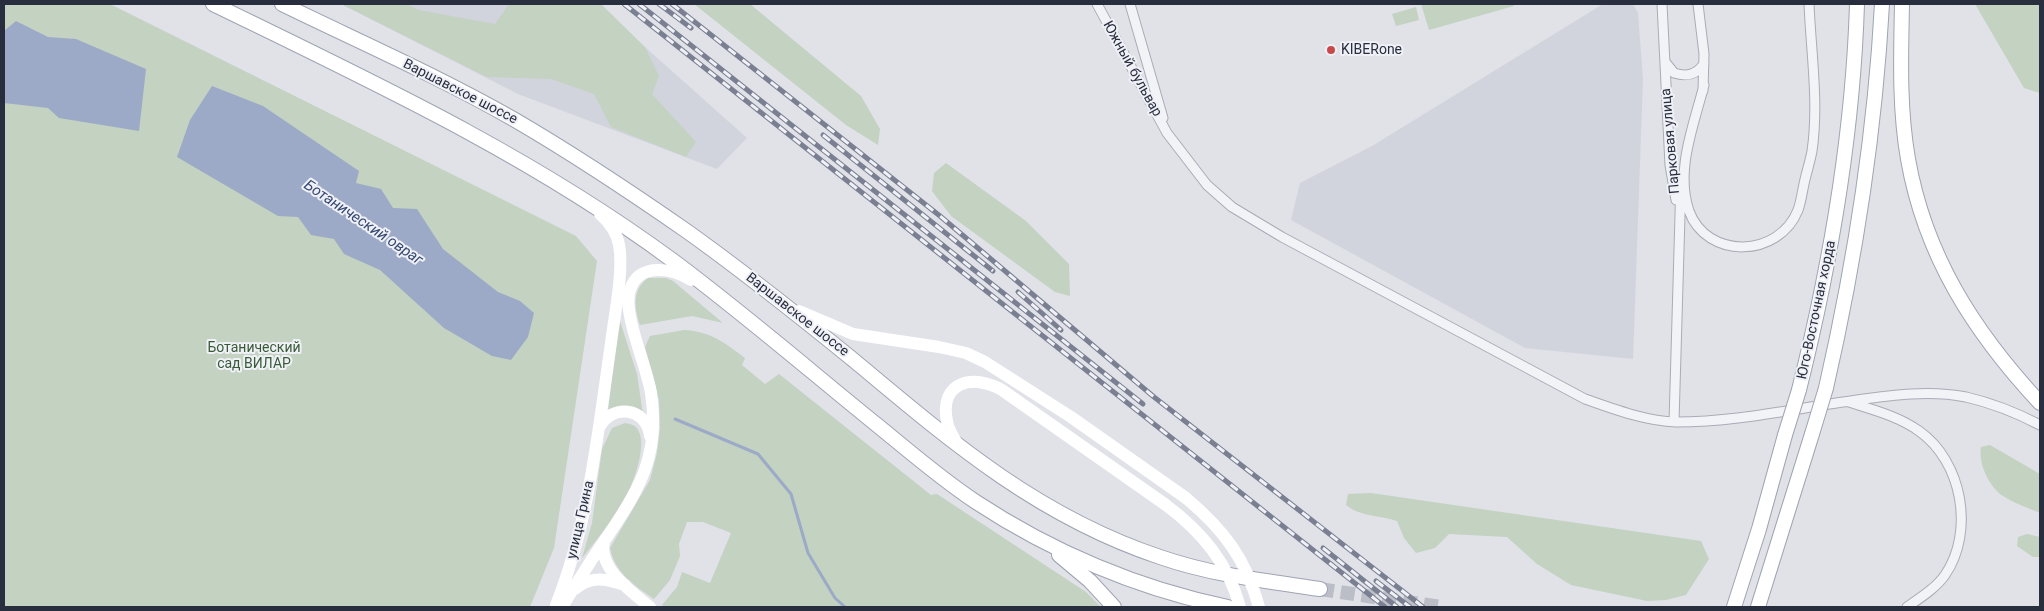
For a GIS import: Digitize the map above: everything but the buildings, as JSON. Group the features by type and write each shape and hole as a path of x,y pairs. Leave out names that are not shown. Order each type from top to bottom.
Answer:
{"main road":[{"path":"213,4 465,128 575,193 672,259 947,480 981,505 1058,549 1148,585 1220,607"},
{"name":"Варшавское шоссе","path":"282,4 479,100 554,143 621,185 780,300 959,448 1014,486 1048,506 1101,534 1183,565 1226,575 1320,589"},
{"name":"Юго-Восточная хорда","path":"1734,607 1759,529 1799,390 1821,301 1836,219 1848,134 1856,44 1857,4"},
{"name":"Юго-Восточная хорда","path":"1758,607 1826,388 1844,308 1872,138 1882,4"},
{"path":"1902,4 1901,65 1908,160 1934,247 1948,278 1992,349 2040,403"},
{"path":"1033,535 1090,581 1114,607"}],"street":[{"name":"Южный бульвар","path":"1097,4 1167,133 1206,185 1232,207 1282,238 1585,399 1626,414 1674,422 1730,419 1902,394 1965,397 1996,405 2040,425"},
{"name":"Южный бульвар","path":"1130,4 1167,133"},
{"name":"Парковая улица","path":"1662,4 1670,165 1679,214"},
{"name":"Парковая улица","path":"1679,214 1683,168 1704,85 1704,64 1698,4"},
{"path":"1683,168 1689,210 1697,225 1710,238 1728,247 1743,249 1760,245 1775,238 1786,228 1798,211 1812,151 1814,108 1809,4"},
{"path":"1851,4 1856,44"},
{"path":"1665,61 1669,69 1682,76 1694,74 1704,64"},
{"name":"улица Грина","path":"555,607 566,580 586,504 598,430 620,254 618,242 611,227 601,215 575,193"},
{"path":"1674,422 1679,214"},
{"path":"650,451 653,431 651,394 629,310 628,299 632,285 648,272 670,270 680,274 732,307"},
{"path":"780,300 811,317 853,334 939,347 966,353 985,362 1071,418 1186,498 1216,524 1231,542 1247,572 1259,607"},
{"path":"959,448 947,420 948,400 959,385 972,380 985,382 1002,390 1166,505 1201,534 1216,553 1230,580 1240,607"},
{"path":"1846,401 1900,419 1921,432 1939,451 1954,476 1961,499 1961,524 1955,551 1945,575 1930,590 1907,607"},
{"path":"598,430 608,415 623,411 636,413 650,430 650,451"},
{"name":"улица Грина","path":"562,607 588,565 630,505 639,486 650,451"},
{"path":"604,542 604,554 614,573 650,607"},
{"path":"566,580 578,567 588,565 603,568 614,573"},
{"path":"571,592 584,582 596,579 625,585"}],"shaded area":[{"path":"341,4 591,4 645,47 747,138 717,169 518,94"},
{"path":"1603,4 1633,4 1638,13 1643,79 1633,359 1525,348 1291,220 1300,183 1372,146"}],"green space":[{"name":"Ботанический сад ВИЛАР","path":"4,4 110,4 576,236 597,261 554,548 530,607 4,607"},
{"path":"341,4 406,4 419,10 495,24 509,4 601,4 645,47 659,76 652,94 696,142 686,157 611,127 594,94 551,79 487,77"},
{"path":"694,4 750,4 861,96 880,129 878,145 846,125"},
{"path":"1421,4 1513,4 1514,6 1429,30"},
{"path":"1975,4 2040,4 2040,93 2024,88"},
{"path":"1416,7 1419,20 1396,26 1392,14"},
{"path":"946,163 1026,221 1069,264 1070,296 1055,292 951,216 932,191 934,173"},
{"path":"648,278 666,278 673,281 723,323 692,316 640,325 636,312 637,293"},
{"path":"619,318 637,374 643,415 608,411"},
{"path":"684,330 709,335 724,343 745,358 742,365 765,384 779,374 931,495 937,494 1086,592 1101,607 665,607 662,605 677,587 682,572 710,583 731,533 703,522 687,522 679,544 680,556 670,580 654,599 626,578 616,565 610,548 650,480 657,453 660,428 659,400 645,347 650,336"},
{"path":"625,423 636,427 641,437 640,456 635,477 627,495 604,531 582,558 592,523 602,449 612,428"},
{"path":"1990,445 2040,474 2040,513 2007,499 1993,487 1981,460 1981,447"},
{"path":"1371,493 1701,541 1709,559 1686,595 1666,600 1647,601 1571,585 1537,564 1507,537 1449,534 1435,548 1416,553 1404,538 1397,521 1364,514 1346,505 1348,494"},
{"path":"2027,534 2040,537 2040,557 2033,557 2017,546 2018,537"}],"water":[{"path":"16,21 48,37 76,39 146,69 139,131 59,118 48,108 4,103 4,31"},
{"path":"212,86 263,106 359,171 356,183 381,189 393,208 417,209 443,249 498,292 520,301 534,313 528,337 511,360 492,356 444,328 380,270 344,254 334,239 311,235 298,217 278,216 177,157 190,120"}],"waterway":[{"name":"Ботанический овраг","path":"675,419 758,454 791,494 808,553 835,598 845,607"}],"tunnel":[{"path":"1320,589 1441,607"}],"railway":[{"path":"624,4 1385,607"},
{"path":"639,4 1143,404"},
{"path":"659,4 691,28"},
{"path":"672,4 940,216 1154,397 1423,607"},
{"path":"823,135 993,271"},
{"path":"1018,292 1061,330"},
{"path":"1323,548 1397,607"},
{"path":"1376,581 1410,607"}],"place":[{"name":"KIBERone","path":"1331,50"}]}
